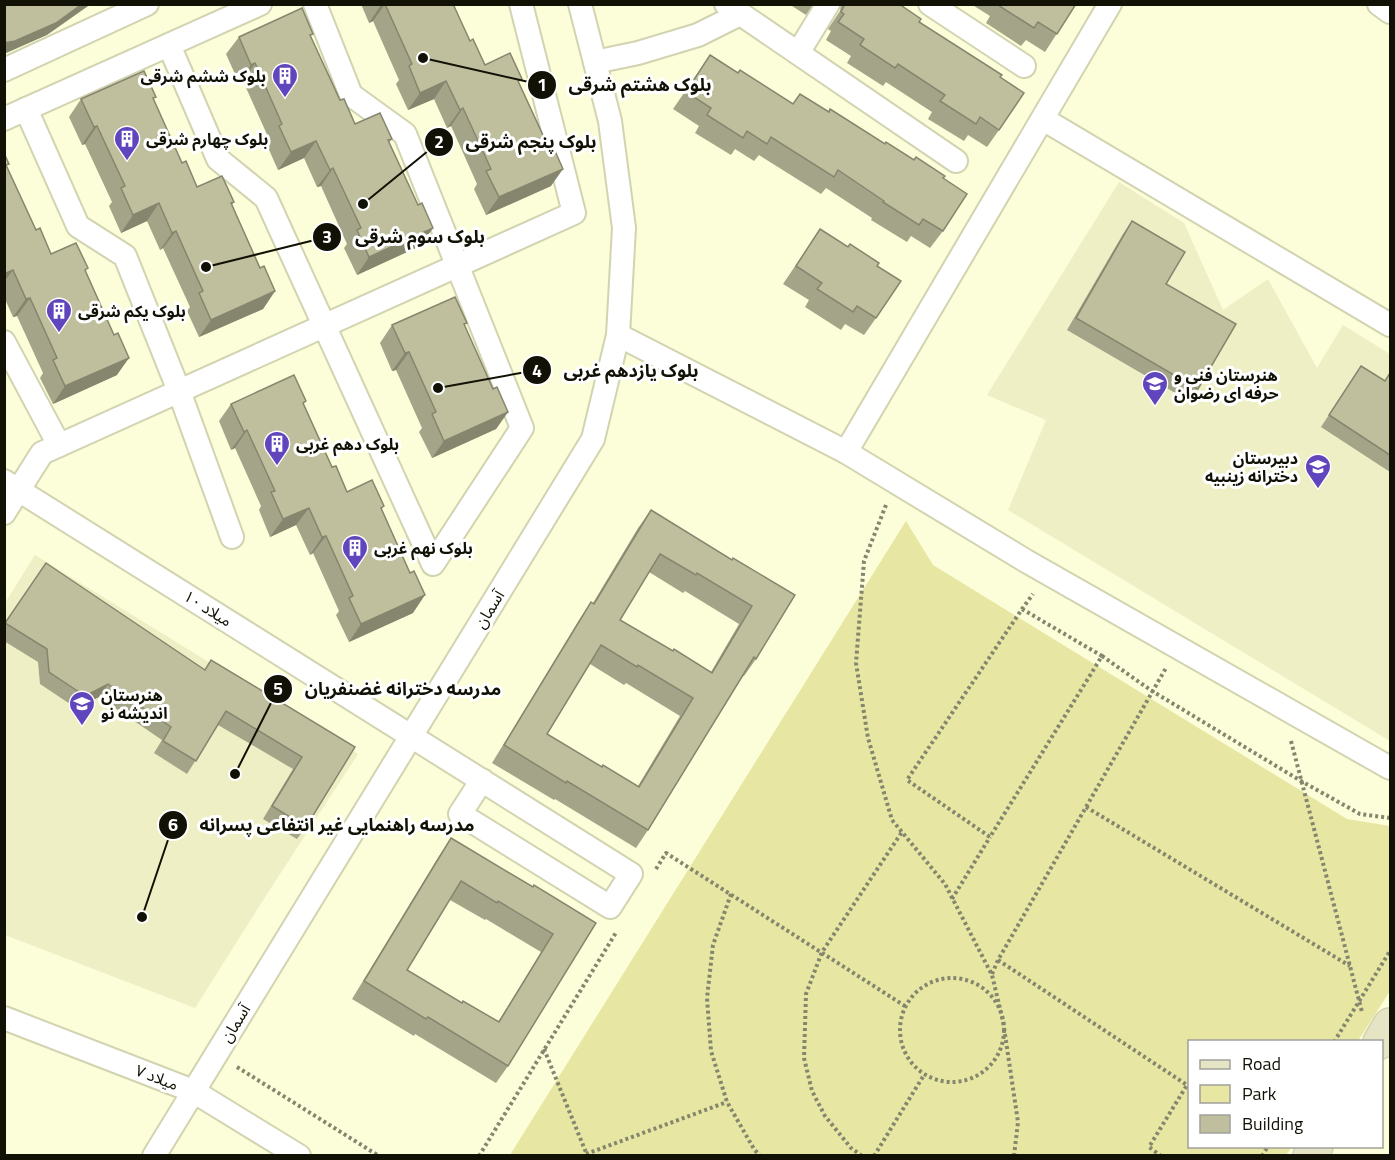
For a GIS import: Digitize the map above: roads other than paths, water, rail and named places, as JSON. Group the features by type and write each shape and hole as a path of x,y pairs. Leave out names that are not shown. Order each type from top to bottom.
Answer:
{"street":[{"path":"4,70 147,4"},
{"path":"4,119 260,4"},
{"path":"169,45 218,159 266,198 434,564 522,428 405,134 351,95 315,4"},
{"path":"4,513 12,485 42,453 574,213 521,4"},
{"name":"آسمان","path":"154,1155 593,439 618,335 624,228 610,122 580,4"},
{"path":"798,53 828,4"},
{"path":"930,4 1024,66"},
{"path":"846,452 1110,4"},
{"path":"1379,4 1390,12"},
{"path":"595,62 638,53 698,35 733,9 956,161"},
{"path":"27,109 78,226 125,256 179,391 232,537"},
{"path":"1043,119 1390,325"},
{"path":"618,335 846,452 1047,573 1390,768"},
{"path":"4,342 59,445"},
{"name":"میلاد ۱۰","path":"12,485 482,780 631,874 610,908 460,814 482,780"},
{"name":"میلاد ۷","path":"4,1018 193,1091 299,1155"}],"place":[{"name":"بلوک هشتم شرقی","path":"423,58"},
{"name":"بلوک ششم شرقی","path":"285,99"},
{"name":"بلوک چهارم شرقی","path":"127,162"},
{"name":"بلوک پنجم شرقی","path":"363,204"},
{"name":"بلوک سوم شرقی","path":"206,267"},
{"name":"بلوک یکم شرقی","path":"59,334"},
{"name":"بلوک یازدهم غربی","path":"438,388"},
{"name":"هنرستان فنی و حرفه ای رضوان","path":"1155,407"},
{"name":"بلوک دهم غربی","path":"277,467"},
{"name":"دبیرستان دخترانه زینبیه","path":"1318,490"},
{"name":"بلوک نهم غربی","path":"355,571"},
{"name":"هنرستان اندیشه نو","path":"82,727"},
{"name":"مدرسه دخترانه غضنفریان","path":"235,774"},
{"name":"مدرسه راهنمایی غیر انتفاعی پسرانه","path":"142,917"}]}
